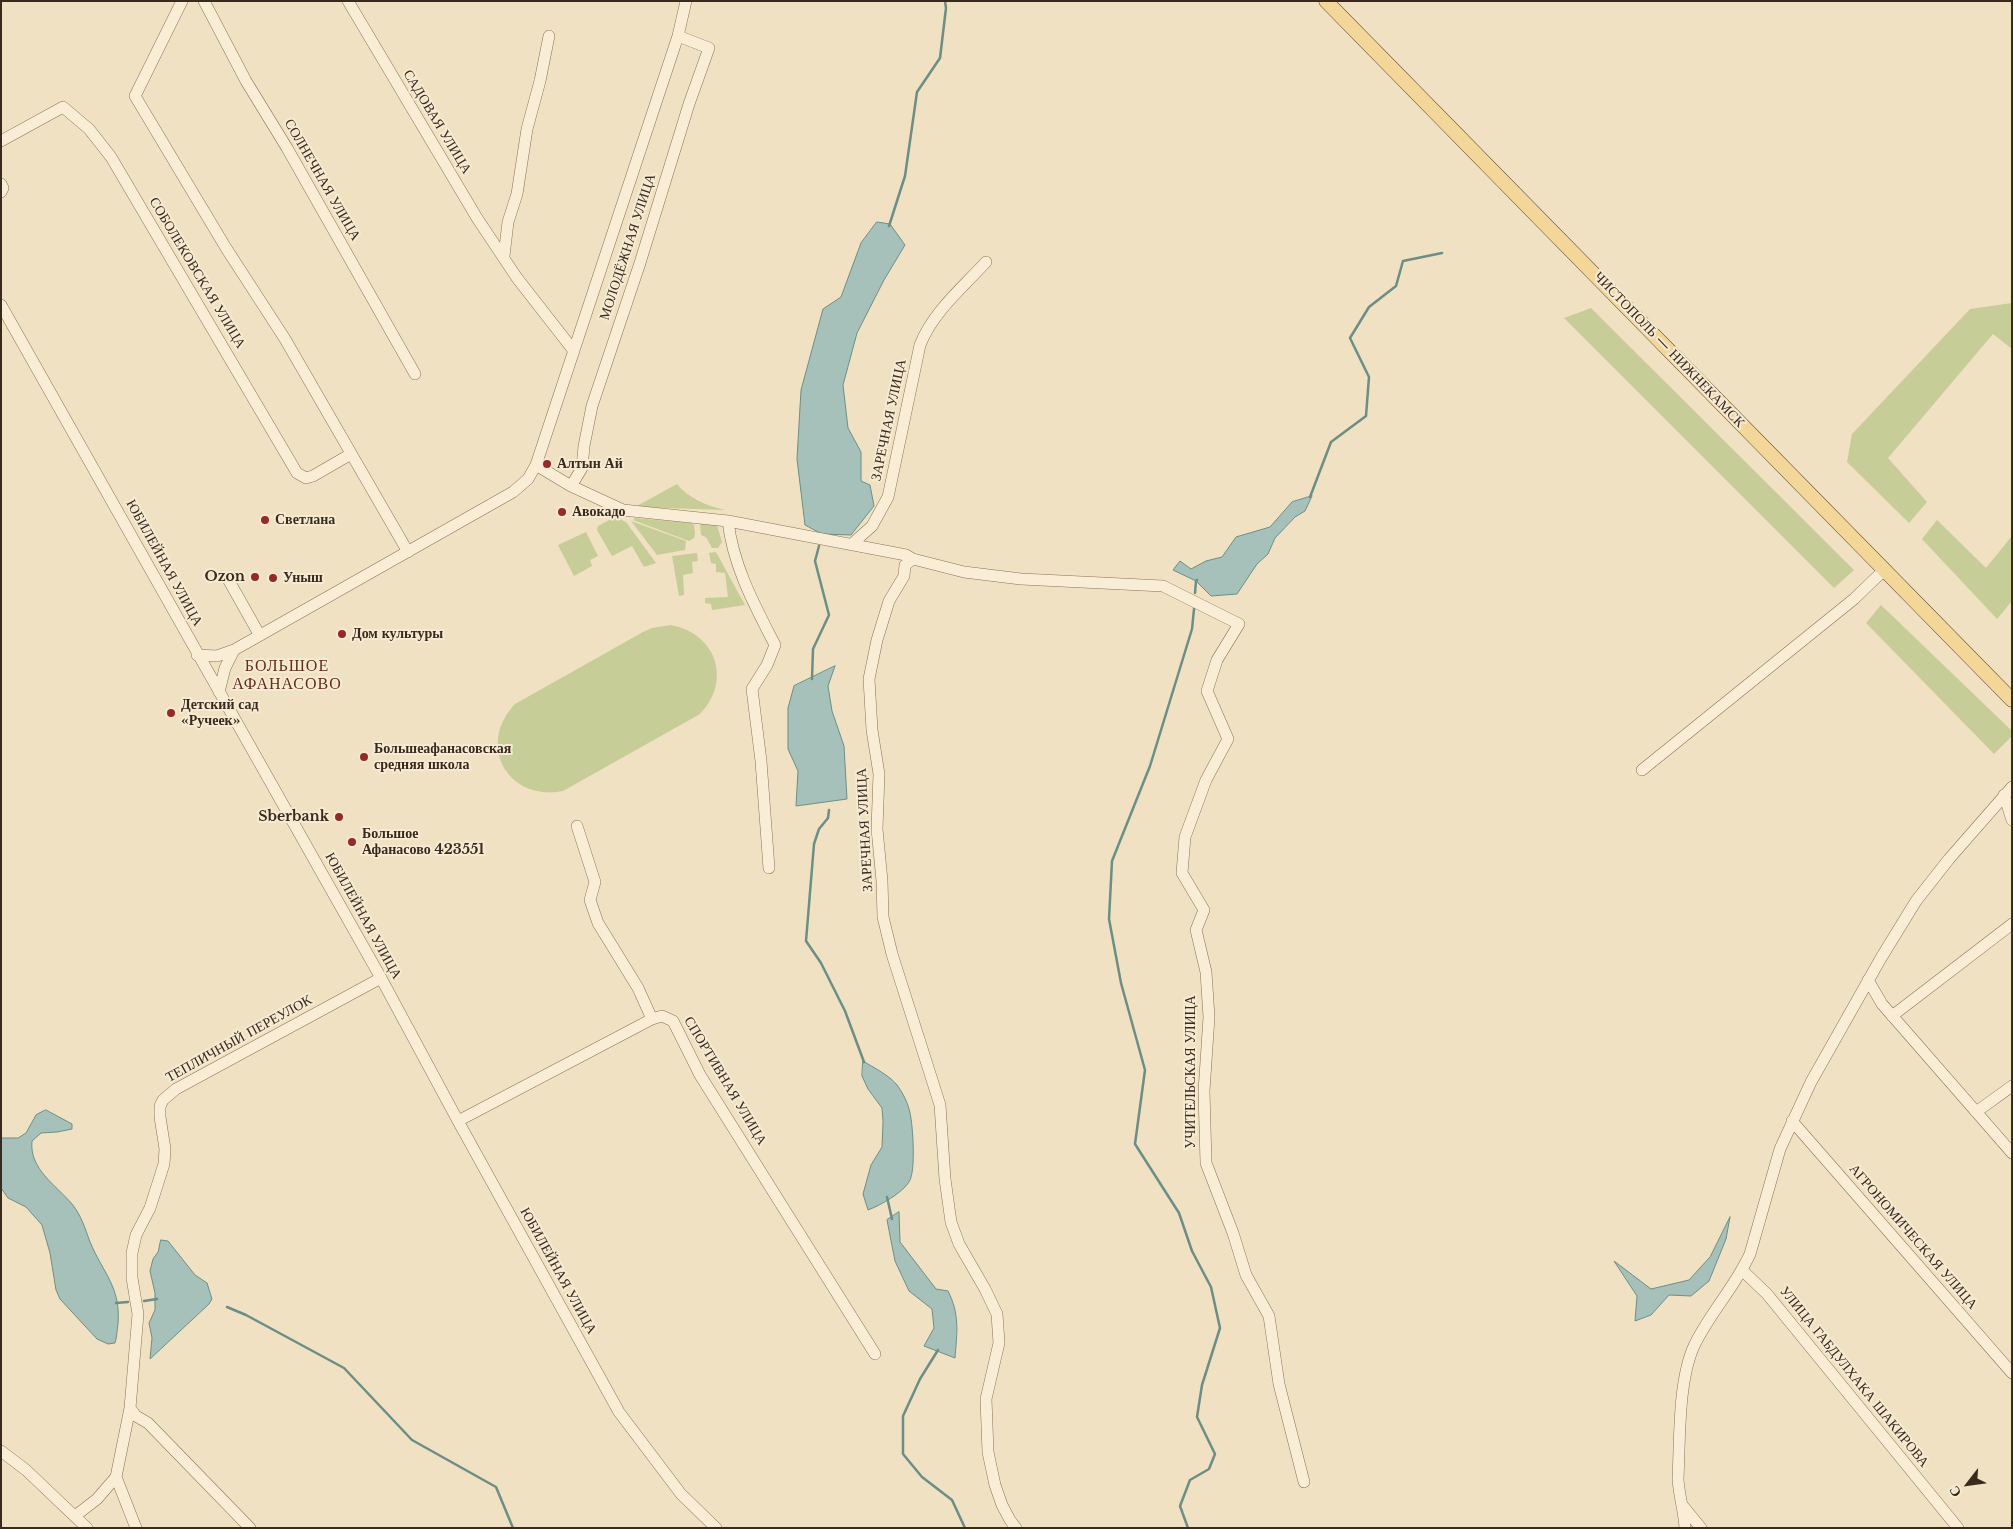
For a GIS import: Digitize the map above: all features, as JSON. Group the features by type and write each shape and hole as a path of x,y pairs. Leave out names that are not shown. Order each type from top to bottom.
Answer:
{"main road":[{"name":"ЧИСТОПОЛЬ — НИЖНЕКАМСК","path":"1326,1 2012,700"}],"street":[{"path":"182,1 135,96 226,248 285,339 408,552"},
{"name":"СОЛНЕЧНАЯ УЛИЦА","path":"204,1 246,81 415,374"},
{"name":"САДОВАЯ УЛИЦА","path":"348,1 477,218 504,256"},
{"name":"МОЛОДЁЖНАЯ УЛИЦА","path":"197,655 217,656 234,650 259,634 513,492 528,479 536,465 574,351 678,36 686,1"},
{"path":"549,36 540,81 527,129 517,194 508,222 504,256 523,286 574,351"},
{"name":"МОЛОДЁЖНАЯ УЛИЦА","path":"570,486 582,468 584,446 592,406 640,263 689,104 709,48 678,36"},
{"name":"СОБОЛЕКОВСКАЯ УЛИЦА","path":"1,141 63,107 88,129 111,157 297,473 306,478 313,476 351,454"},
{"path":"1,184 3,188 1,192"},
{"name":"ЗАРЕЧНАЯ УЛИЦА","path":"852,544 872,526 888,497 920,345 925,331 942,309 986,262"},
{"name":"ЮБИЛЕЙНАЯ УЛИЦА","path":"1,305 381,978 619,1412 681,1494 716,1528"},
{"path":"536,465 570,486 623,510 728,522 852,544 906,555 913,559"},
{"path":"728,522 747,591 775,645 767,665 752,689 769,868"},
{"name":"ЗАРЕЧНАЯ УЛИЦА","path":"913,559 906,565 904,576 889,601 877,640 869,679 872,730 879,774 877,828 883,917 892,954 940,1105 945,1179 951,1222 959,1244 985,1288 997,1314 999,1343 986,1398 988,1452 995,1485 1002,1505 1016,1528"},
{"name":"УЧИТЕЛЬСКАЯ УЛИЦА","path":"913,559 964,572 1021,579 1120,582 1163,586 1239,624 1217,660 1207,691 1228,740 1206,780 1184,837 1182,872 1204,910 1196,930 1206,972 1209,1017 1204,1091 1206,1163 1233,1234 1246,1275 1269,1316 1279,1384 1304,1482"},
{"path":"1642,770 1854,599 1884,570"},
{"path":"228,579 259,634"},
{"path":"220,692 225,668 234,650"},
{"path":"2008,791 2012,820"},
{"path":"1685,1528 1683,1506 1678,1492 1678,1479 1687,1368 1694,1346 1742,1271 1750,1254 1780,1149 1792,1121 1811,1082 1868,980 1916,901 2008,791"},
{"path":"458,1121 652,1019 638,988 598,923 590,900 594,882 576,826"},
{"path":"1892,1016 2012,924"},
{"name":"ТЕПЛИЧНЫЙ ПЕРЕУЛОК","path":"116,1477 130,1408 138,1314 132,1278 132,1253 136,1235 150,1208 164,1164 165,1148 160,1117 160,1106 163,1100 176,1089 381,978"},
{"path":"1868,980 1882,1004 2012,1153"},
{"name":"СПОРТИВНАЯ УЛИЦА","path":"652,1019 662,1016 673,1021 700,1075 874,1354"},
{"path":"1976,1112 2012,1086"},
{"name":"АГРОНОМИЧЕСКАЯ УЛИЦА","path":"1792,1121 2012,1373"},
{"name":"УЛИЦА ГАБДУЛХАКА ШАКИРОВА","path":"1742,1271 1767,1294 1958,1528"},
{"path":"130,1408 136,1416 148,1423 250,1528"},
{"path":"127,1425 148,1423"},
{"path":"1,1451 26,1470 87,1528"},
{"path":"75,1516 97,1499 116,1477 136,1528"},
{"path":"1683,1506 1701,1528"}],"green space":[{"path":"2012,303 2012,349 1993,334 1888,458 1927,502 1909,523 1847,462 1852,434 1970,309"},
{"path":"1591,308 1854,570 1834,588 1564,318"},
{"path":"677,484 698,501 725,510 635,507"},
{"path":"615,517 626,522 656,563 644,567 632,546 612,556 597,530 598,526"},
{"path":"635,518 691,523 694,525 694,538 689,541 633,520"},
{"path":"1937,520 1986,568 2012,536 2012,601 1997,619 1922,539"},
{"path":"631,521 686,541 685,550 657,555"},
{"path":"703,523 717,525 722,542 718,548 712,548 706,537 701,535 700,525"},
{"path":"586,532 598,556 590,560 592,566 574,576 558,545"},
{"path":"716,552 745,605 712,610 711,604 705,603 705,598 728,597 725,573 716,572 716,564 711,563 709,553"},
{"path":"697,553 698,561 692,562 693,573 683,575 684,595 679,596 672,556"},
{"path":"1881,605 2012,731 2012,736 1994,754 1866,623"},
{"path":"671,625 687,630 699,638 709,648 715,660 717,674 715,687 710,701 700,714 563,791 544,792 527,788 513,779 504,767 499,752 498,736 504,720 515,704 643,632 652,628"}],"water":[{"path":"877,222 890,224 905,245 884,280 857,333 843,385 848,428 861,452 861,481 870,485 874,506 851,535 822,534 805,525 797,459 801,390 823,309 841,297 861,243"},
{"path":"1312,496 1305,511 1295,517 1275,538 1268,554 1257,564 1237,594 1211,596 1196,581 1173,570 1180,561 1191,569 1206,561 1222,557 1236,537 1270,527 1292,502"},
{"path":"835,666 828,686 832,711 844,746 847,799 796,806 798,771 788,749 788,708 794,686"},
{"path":"863,1061 890,1078 901,1091 910,1113 913,1149 913,1169 909,1182 891,1198 868,1210 863,1194 871,1165 882,1147 883,1122 882,1108 868,1089 862,1076"},
{"path":"46,1110 72,1124 72,1129 41,1133 32,1141 32,1151 39,1168 78,1213 95,1253 114,1290 118,1311 115,1343 108,1344 97,1339 60,1299 56,1290 50,1253 42,1225 26,1207 8,1198 1,1188 1,1138 18,1138 26,1133 36,1115"},
{"path":"899,1212 900,1242 936,1289 948,1291 952,1300 957,1324 955,1358 924,1346 934,1328 932,1309 909,1291 895,1261 887,1220"},
{"path":"1730,1217 1726,1239 1709,1281 1691,1296 1669,1295 1651,1315 1635,1321 1637,1296 1614,1261 1651,1289 1689,1280 1710,1257"},
{"path":"161,1240 168,1241 195,1275 207,1283 212,1299 209,1304 150,1359 152,1338 149,1323 155,1310 155,1293 150,1271"}],"waterway":[{"path":"889,226 905,176 917,92 940,58 946,8 945,1"},
{"path":"1310,497 1331,442 1366,416 1369,377 1350,338 1369,307 1396,286 1403,261 1442,253"},
{"path":"812,679 813,649 829,615 815,561 819,546"},
{"path":"1195,593 1197,580"},
{"path":"1188,1528 1180,1506 1190,1480 1209,1469 1215,1454 1197,1417 1202,1385 1220,1328 1211,1287 1192,1251 1179,1213 1135,1144 1145,1070 1121,983 1109,919 1112,861 1150,766 1192,629 1194,609"},
{"path":"829,810 828,818 819,829 814,844 806,941 821,963 845,1011 864,1062"},
{"path":"887,1197 892,1219"},
{"path":"144,1301 157,1299"},
{"path":"116,1303 128,1302"},
{"path":"227,1307 246,1315 344,1368 412,1440 496,1487 513,1528"},
{"path":"938,1350 920,1379 903,1416 903,1454 922,1477 952,1500 965,1528"}],"place":[{"name":"Алтын Ай","path":"547,464"},
{"name":"Авокадо","path":"562,512"},
{"name":"Светлана","path":"265,520"},
{"name":"Ozon","path":"255,577"},
{"name":"Уныш","path":"273,578"},
{"name":"Дом культуры","path":"342,634"},
{"name":"Детский сад «Ручеек»","path":"171,713"},
{"name":"Большеафанасовская средняя школа","path":"364,757"},
{"name":"Sberbank","path":"339,817"},
{"name":"Большое Афанасово 423551","path":"352,842"}],"district":[{"name":"БОЛЬШОЕ АФАНАСОВО","path":"287,675"}]}
